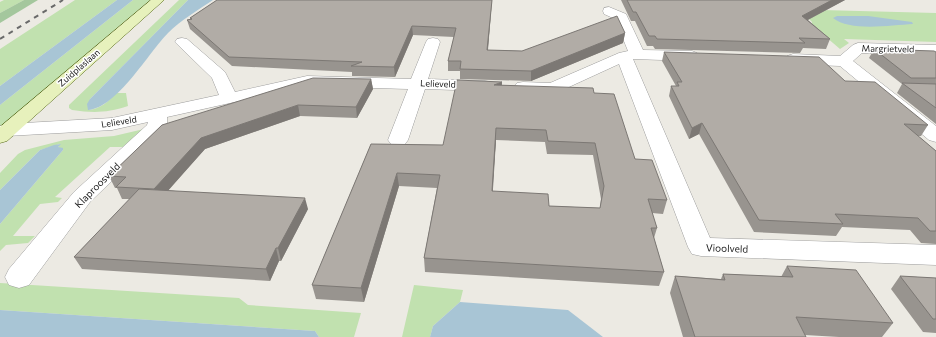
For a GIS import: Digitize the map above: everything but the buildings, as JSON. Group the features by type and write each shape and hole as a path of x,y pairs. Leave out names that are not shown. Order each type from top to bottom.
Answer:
{"street":[{"name":"Zuidplaslaan","path":"4,134 158,0"},
{"path":"609,11 621,17 630,55"},
{"path":"182,42 219,76 229,98"},
{"path":"398,140 433,42"},
{"name":"Margrietveld","path":"844,61 858,48 936,50"},
{"name":"Lelieveld","path":"4,134 112,124 307,81 552,88 630,55 708,56"},
{"name":"Vioolveld","path":"630,55 701,247 936,255"},
{"path":"780,59 844,61 936,136"},
{"name":"Klaproosveld","path":"19,277 82,198 157,128 158,115"}],"green space":[{"path":"4,0 24,0 0,13 0,2"},
{"path":"24,0 38,0 0,23 0,13"},
{"path":"75,0 117,0 0,86 0,49"},
{"path":"133,0 150,0 0,127 0,105"},
{"path":"179,0 188,0 90,99 89,110 104,104 116,93 126,93 128,106 100,112 72,110 69,108 69,105"},
{"path":"821,10 936,13 936,42 844,39 849,43 840,49 812,25 812,22 808,18"},
{"path":"144,129 125,147 110,147 55,197 62,198 58,202 40,204 13,236 35,236 28,243 6,245 0,251 0,224 63,150 58,147 60,144 40,150 0,190 0,173 18,154 25,150 64,140 114,136"},
{"path":"0,283 239,298 248,305 361,313 354,337 319,337 315,331 0,310"},
{"path":"414,285 463,290 460,302 433,326 430,337 402,337"}],"water":[{"path":"117,0 133,0 0,105 0,86"},
{"path":"188,0 213,0 173,28 132,78 110,100 99,107 88,110 87,104 90,99"},
{"path":"837,16 868,16 912,22 913,24 871,27 850,25 833,18"},
{"path":"61,144 58,147 63,148 63,150 0,224 0,190 40,150"},
{"path":"460,302 568,310 603,337 430,337 433,326"},
{"path":"0,310 315,331 319,337 0,337"}],"railway":[{"path":"0,39 63,0"}]}
